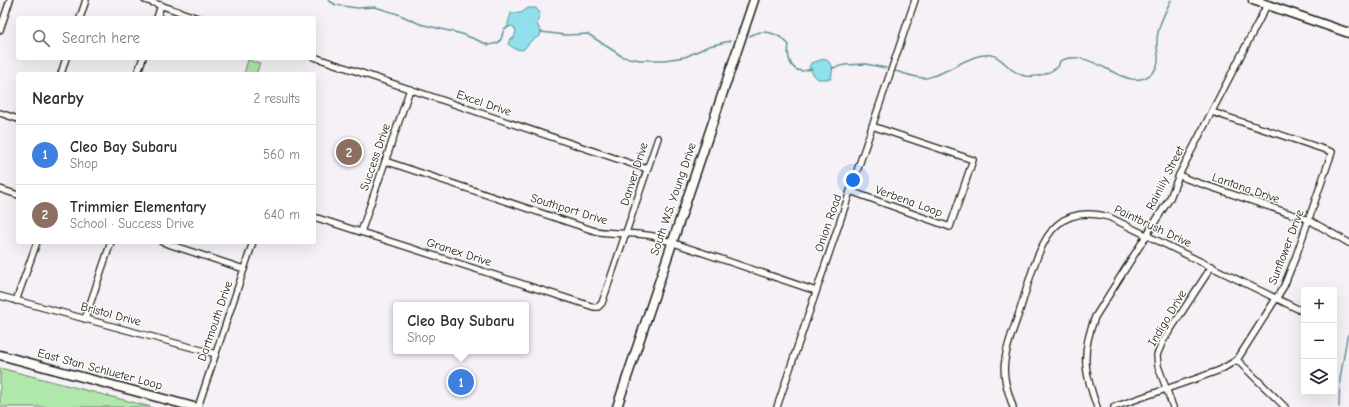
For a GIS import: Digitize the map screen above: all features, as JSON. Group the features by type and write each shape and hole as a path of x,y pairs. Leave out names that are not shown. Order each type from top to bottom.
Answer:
{"main road":[{"name":"South W.S. Young Drive","path":"617,407 754,0"},
{"path":"1253,0 1349,33"},
{"name":"East Stan Schlueter Loop","path":"0,355 194,407"}],"street":[{"path":"0,30 10,0"},
{"path":"81,16 86,0"},
{"path":"145,0 192,16"},
{"name":"Onion Road","path":"777,407 915,0"},
{"path":"157,16 161,5"},
{"name":"Rainlily Street","path":"1097,407 1086,370 1086,354 1089,335 1101,307 1170,198 1179,175 1267,5"},
{"name":"Excel Drive","path":"316,58 647,169"},
{"path":"62,72 65,60"},
{"path":"138,72 141,60"},
{"name":"Success Drive","path":"360,232 410,89"},
{"name":"Sunflower Drive","path":"1212,112 1332,152 1290,274 1237,360"},
{"path":"0,113 16,118"},
{"name":"Verbena Loop","path":"850,191 950,227 953,220 973,160 872,126"},
{"name":"Danver Drive","path":"598,307 602,303 658,138"},
{"name":"Southport Drive","path":"385,161 595,231 605,233 646,235 672,242 816,291"},
{"name":"Lantana Drive","path":"1179,175 1308,220 1349,243"},
{"path":"0,189 16,194"},
{"name":"Paintbrush Drive","path":"1013,407 1005,381 1005,359 1009,344 1047,236 1056,225 1073,216 1084,213 1096,213 1108,217 1146,234 1301,310"},
{"name":"Granex Drive","path":"316,217 594,307 598,307"},
{"path":"16,301 36,244"},
{"path":"85,319 110,244"},
{"path":"168,244 244,269"},
{"name":"Dartmouth Drive","path":"198,407 252,244"},
{"name":"Indigo Drive","path":"1173,407 1157,361 1159,349 1212,266"},
{"name":"Bristol Drive","path":"0,296 216,354"},
{"path":"1114,407 1213,372 1237,360 1285,407"}],"green space":[{"path":"248,60 260,64 257,72 245,72"},
{"path":"0,368 151,407 0,407"}],"water":[{"path":"528,8 536,8 540,13 537,24 541,32 540,36 532,40 523,50 515,49 508,44 510,39 514,38 516,31 513,26 508,27 511,13 521,13"},
{"path":"824,59 833,67 831,79 818,79 809,67 811,63"}],"waterway":[{"path":"328,0 336,5 357,8 375,7 398,14 420,24 462,34 489,45 498,43 504,29 509,27"},
{"path":"895,71 926,78 943,72 977,56 991,55 999,59 1017,73 1029,76 1046,73 1058,67 1060,61 1073,58 1085,59 1122,76 1133,79 1144,78 1156,68 1158,58 1158,33 1161,21 1171,0"},
{"path":"541,32 566,35 588,34 623,57 640,60 664,60 685,57 709,46 730,41"},
{"path":"750,36 760,32 765,32 781,37 789,45 788,53 794,68 802,71 812,69"},
{"path":"832,68 845,65 866,64 886,68"},
{"path":"1339,407 1340,379 1349,333"}],"place":[{"name":"Trimmier Elementary","path":"349,152"},
{"name":"Cleo Bay Subaru","path":"461,382"}]}
